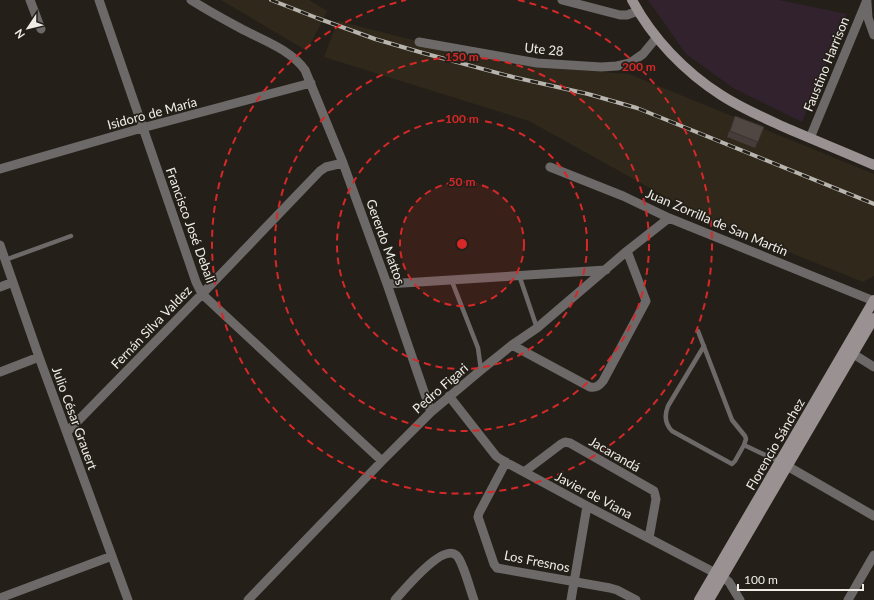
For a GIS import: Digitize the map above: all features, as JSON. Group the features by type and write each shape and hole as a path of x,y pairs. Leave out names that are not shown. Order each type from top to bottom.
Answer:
{"street":[{"path":"30,0 41,29"},
{"name":"Francisco José Debali","path":"99,0 142,128 196,282 202,294 382,461"},
{"path":"191,0 287,53 301,64 311,83"},
{"path":"562,0 620,15 627,15 638,11"},
{"path":"632,0 657,37 688,70 721,95 746,110 874,165"},
{"path":"867,0 868,18 874,34"},
{"name":"Faustino Harrison","path":"810,138 867,0"},
{"name":"Ute 28","path":"419,42 537,62 601,67 630,63 643,54 657,37"},
{"name":"Isidoro de María","path":"0,169 142,128 311,83"},
{"name":"Gererdo Mattos","path":"311,83 343,163 431,412"},
{"name":"Fernán Silva Valdez","path":"67,432 320,171 326,166 343,163"},
{"name":"Juan Zorrilla de San Martín","path":"550,167 623,196 669,218 874,301"},
{"name":"Pedro Figari","path":"248,600 431,412 512,345 537,328 627,251 669,218"},
{"name":"Julio César Grauert","path":"0,246 128,600"},
{"path":"512,345 590,387 600,385 646,301 627,251"},
{"path":"387,284 606,270"},
{"path":"0,287 13,282"},
{"name":"Florencio Sánchez","path":"850,352 874,301"},
{"name":"Florencio Sánchez","path":"699,600 719,575 850,352 874,318"},
{"path":"850,352 874,367"},
{"path":"0,372 39,357"},
{"name":"Javier de Viana","path":"449,396 496,456 587,506 719,575 729,582 740,600"},
{"name":"Jacarandá","path":"524,472 557,446 565,442 570,443 654,491 656,498 649,538"},
{"name":"Los Fresnos","path":"506,462 478,516 494,564 497,568 501,570 573,581 618,590 636,600"},
{"path":"784,464 874,516"},
{"path":"571,600 573,581 587,506"},
{"path":"394,600 429,565 442,555 452,553 456,554 461,563 474,600"},
{"path":"848,600 874,554"},
{"path":"0,598 112,556"},
{"name":"Florencio Sánchez","path":"710,600 719,575"}],"lane":[{"path":"867,0 874,4"},
{"path":"5,260 71,236"},
{"path":"519,275 537,328"},
{"path":"451,279 478,348 481,370"},
{"path":"698,331 704,346 732,420 746,439 736,461 732,464 672,431 667,423 665,413 668,406 704,346"},
{"path":"744,445 784,464"}],"shaded area":[{"path":"221,0 309,0 327,11 307,51"},
{"path":"648,0 779,0 847,14 802,122 733,88 686,54"},
{"path":"338,21 512,65 629,74 874,174 874,276 863,282 702,217 529,121 324,57"}],"building":[{"path":"735,116 764,127 758,142 730,131"}],"railway":[{"path":"271,0 375,39 513,77 588,94 637,108 874,204"}]}
